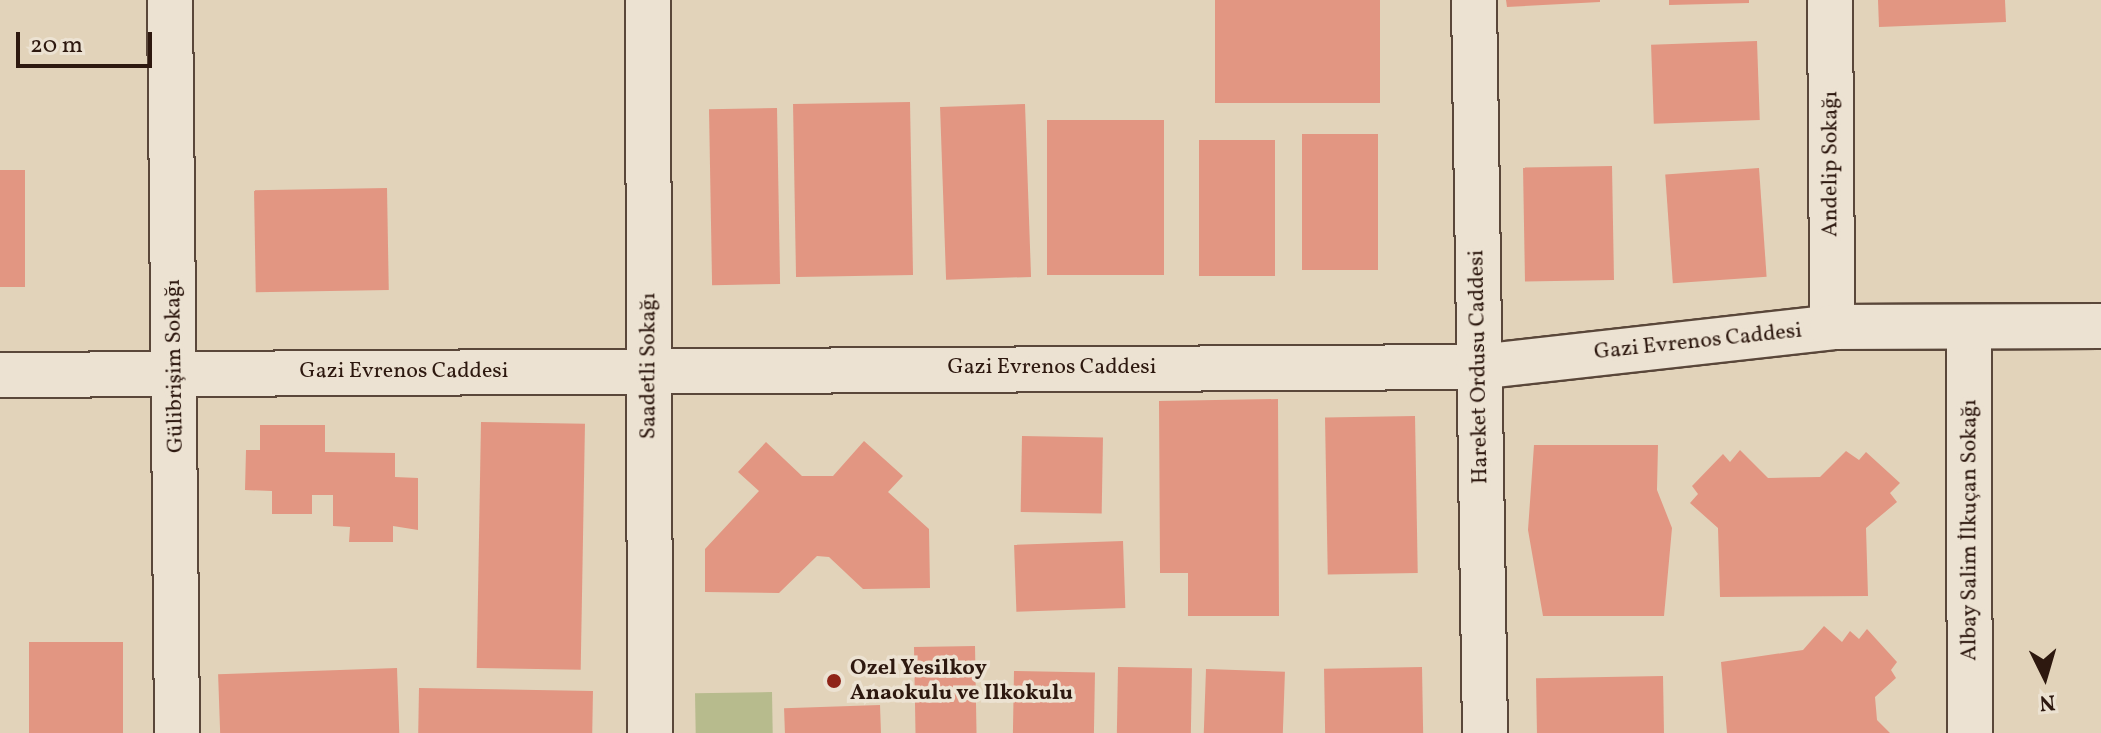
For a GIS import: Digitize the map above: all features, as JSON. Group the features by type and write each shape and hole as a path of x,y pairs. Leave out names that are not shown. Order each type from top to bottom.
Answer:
{"street":[{"name":"Gülibrişim Sokağı","path":"170,0 177,733"},
{"name":"Saadetli Sokağı","path":"648,0 650,733"},
{"name":"Hareket Ordusu Caddesi","path":"1474,0 1485,733"},
{"name":"Andelip Sokağı","path":"1830,0 1832,327"},
{"name":"Gazi Evrenos Caddesi","path":"0,375 1478,367 1832,327 2101,326"},
{"name":"Albay Salim İlkuçan Sokağı","path":"1969,327 1970,733"}],"green space":[{"path":"772,692 773,733 696,733 695,693"}],"building":[{"path":"1215,0 1380,0 1380,103 1215,103"},
{"path":"1506,0 1600,0 1600,2 1507,7"},
{"path":"1669,0 1749,0 1749,3 1669,5"},
{"path":"1878,0 2005,0 2006,22 1879,27"},
{"path":"1757,41 1760,120 1654,124 1651,45"},
{"path":"910,102 913,275 796,277 793,104"},
{"path":"1025,104 1031,277 946,280 940,107"},
{"path":"777,108 780,284 712,285 709,109"},
{"path":"1047,120 1164,120 1164,275 1047,275"},
{"path":"1302,134 1378,134 1378,270 1302,270"},
{"path":"1199,140 1275,140 1275,276 1199,276"},
{"path":"1612,166 1614,280 1525,282 1523,168"},
{"path":"1759,168 1767,277 1673,283 1665,175"},
{"path":"0,170 25,170 25,287 0,287"},
{"path":"387,188 389,290 256,292 254,190"},
{"path":"1278,399 1279,616 1188,616 1188,573 1160,573 1159,401"},
{"path":"1415,416 1418,573 1328,575 1325,418"},
{"path":"481,422 585,424 581,670 477,668"},
{"path":"260,425 325,425 325,452 395,453 395,477 418,478 418,530 393,526 393,542 349,542 350,527 333,526 333,495 312,495 312,514 272,514 272,491 245,490 246,450 260,450"},
{"path":"1022,436 1103,437 1102,513 1021,512"},
{"path":"864,441 903,476 888,492 929,529 930,588 863,589 829,557 817,556 779,593 705,592 705,549 759,491 738,472 766,442 802,476 833,476"},
{"path":"1534,445 1658,445 1657,490 1672,528 1664,616 1543,616 1528,530"},
{"path":"1740,450 1768,478 1820,477 1846,451 1859,460 1866,452 1900,483 1890,493 1897,502 1866,528 1868,596 1720,597 1718,528 1690,503 1698,494 1692,486 1723,454 1730,462"},
{"path":"1123,541 1125,608 1016,612 1014,545"},
{"path":"1824,626 1842,642 1850,631 1859,639 1867,629 1897,662 1891,670 1896,678 1875,697 1877,720 1890,733 1727,733 1721,662 1803,650"},
{"path":"29,642 123,642 123,733 29,733"},
{"path":"975,646 977,733 916,733 914,647"},
{"path":"1118,667 1192,668 1191,733 1117,733"},
{"path":"1422,667 1423,733 1325,733 1324,669"},
{"path":"397,668 399,733 220,733 218,674"},
{"path":"1206,669 1285,672 1283,733 1204,733"},
{"path":"1014,671 1095,672 1094,733 1013,733"},
{"path":"1663,676 1664,733 1537,733 1536,678"},
{"path":"419,688 593,691 592,733 418,733"},
{"path":"880,705 881,733 785,733 784,708"}],"place":[{"name":"Ozel Yesilkoy Anaokulu ve Ilkokulu","path":"834,681"}]}
